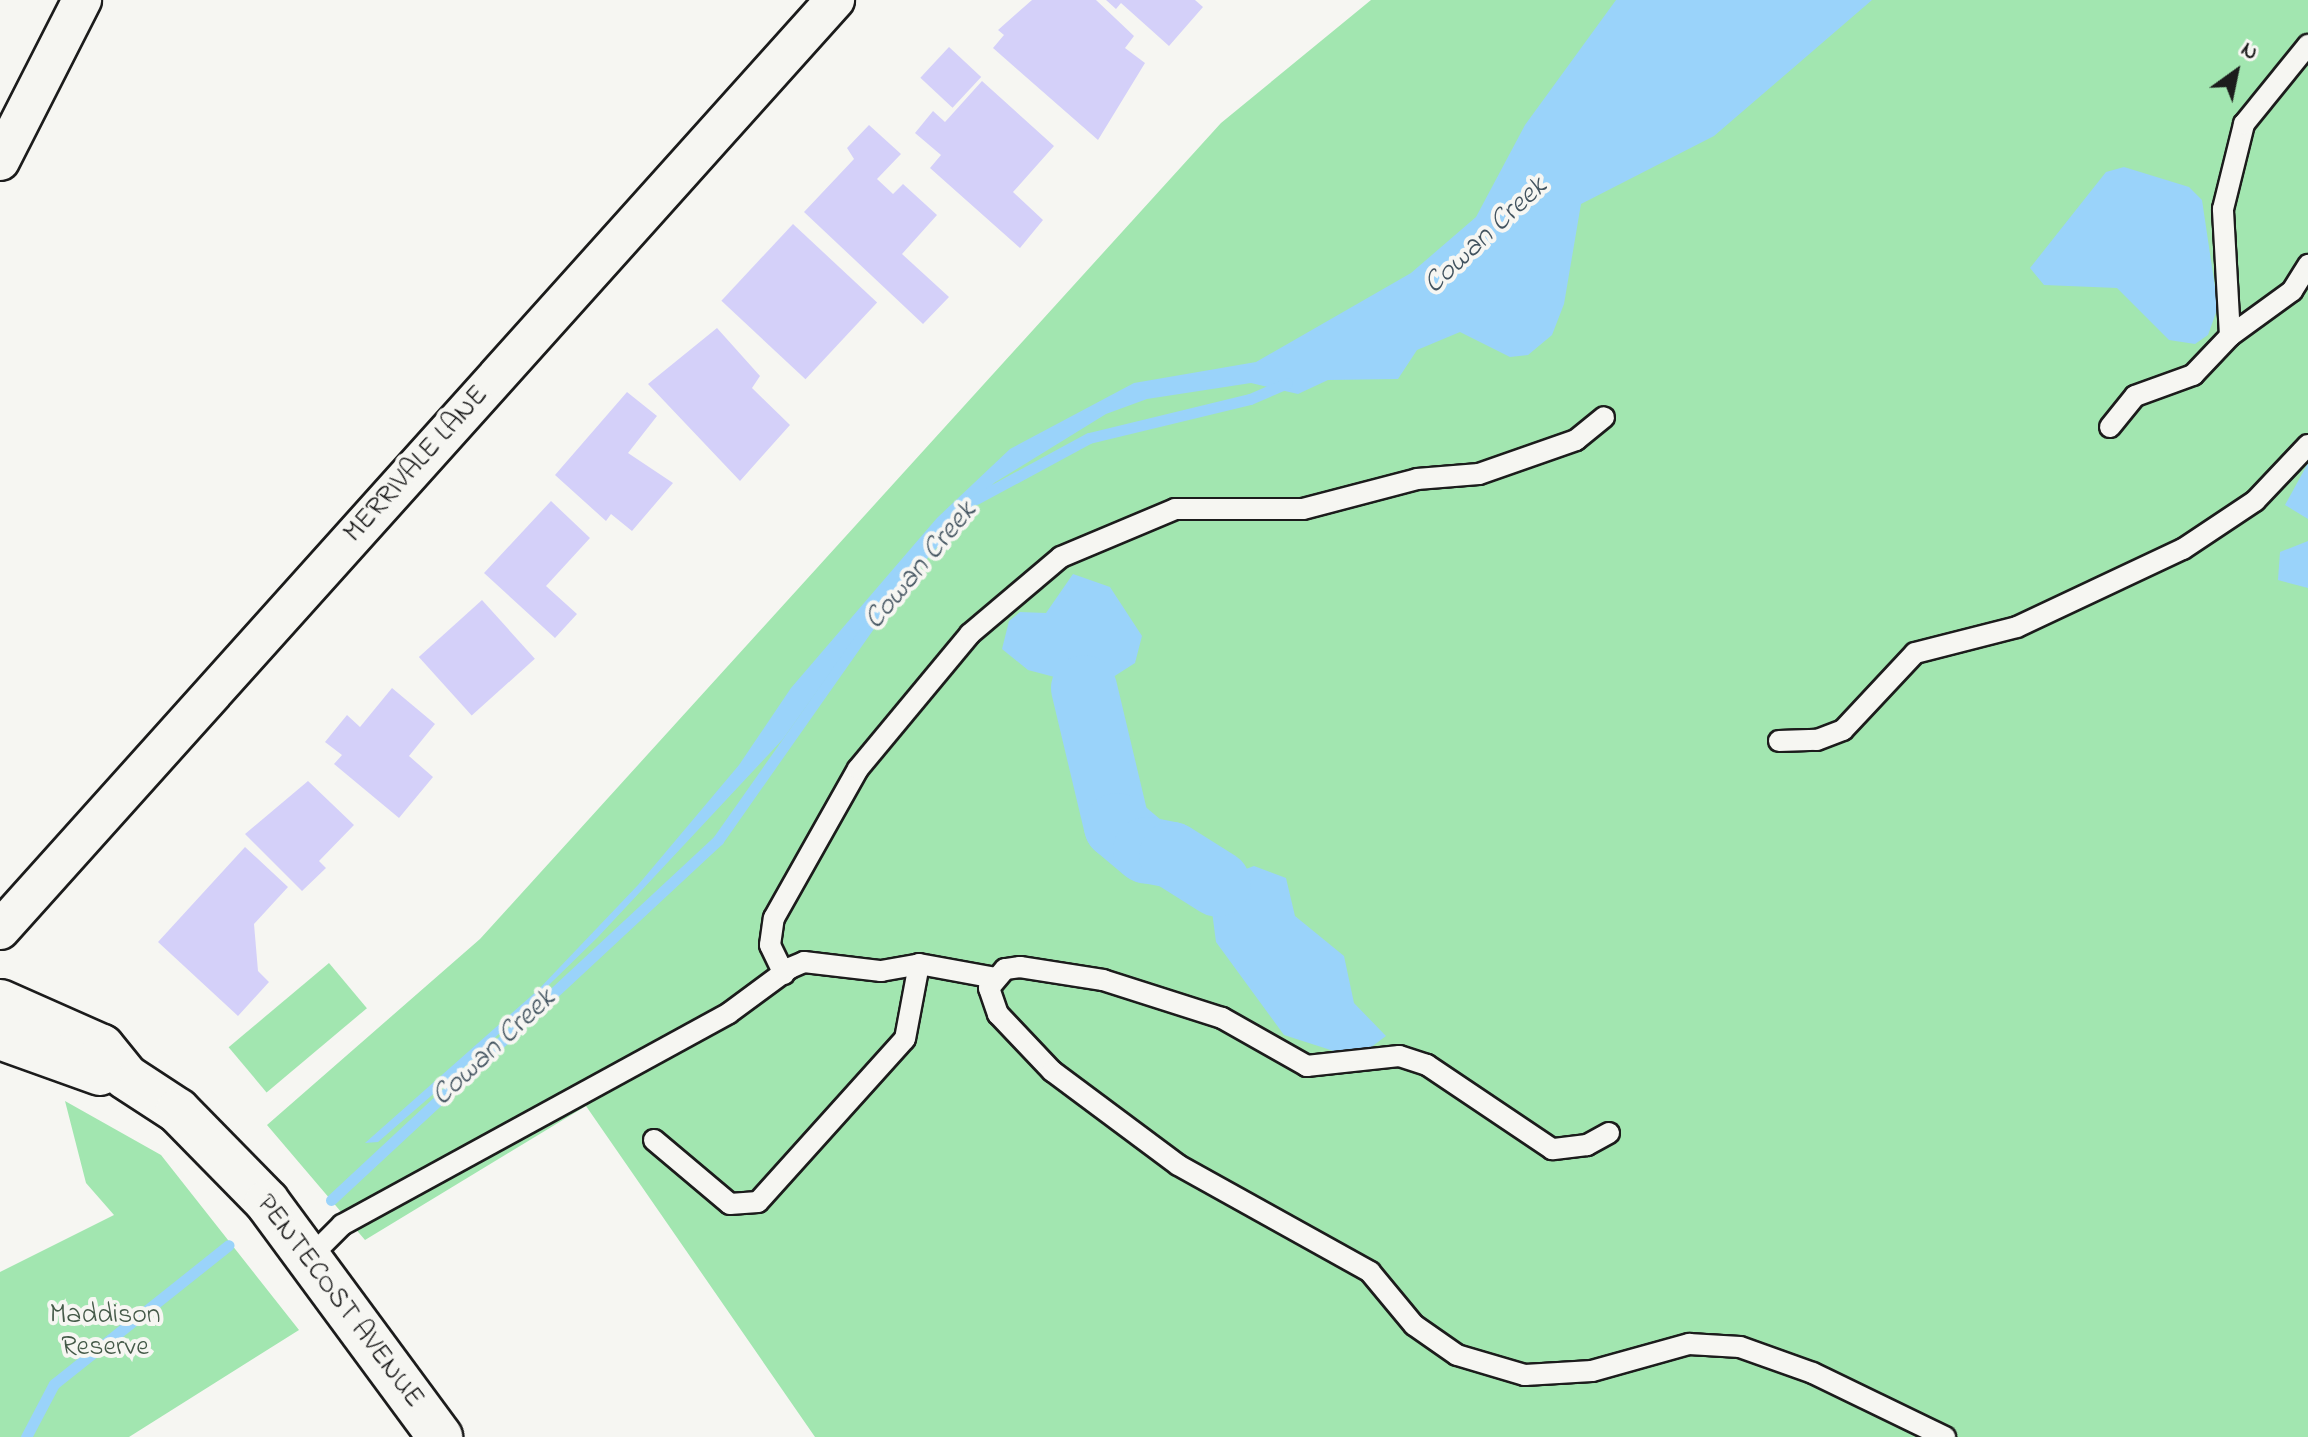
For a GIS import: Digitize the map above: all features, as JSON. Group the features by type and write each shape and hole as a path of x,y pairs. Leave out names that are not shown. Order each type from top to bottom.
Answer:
{"street":[{"path":"0,161 82,0"},
{"name":"MERRIVALE LANE","path":"0,930 835,0"},
{"name":"PENTECOST AVENUE","path":"0,1002 102,1047 126,1077"},
{"name":"PENTECOST AVENUE","path":"0,1037 126,1077 178,1111 311,1256 440,1437"}],"lane":[{"path":"2230,336 2223,209 2244,124 2308,45"},
{"path":"2110,427 2135,396 2193,375 2230,336 2292,291 2308,265"},
{"path":"784,974 770,945 774,918 858,769 970,634 1061,557 1175,509 1303,509 1417,479 1479,474 1576,440 1604,417"},
{"path":"1779,741 1817,740 1843,730 1915,653 2017,627 2183,549 2255,501 2308,445"},
{"path":"311,1256 342,1225 729,1013 804,962 881,971 919,964 995,978 1020,967 1103,980 1222,1018 1322,1070 1399,1056 1427,1065 1552,1149 1587,1145 1609,1133"},
{"path":"654,1140 730,1204 758,1202 905,1039 919,964"},
{"path":"995,978 990,1002 1052,1071 1178,1165 1370,1272 1414,1325 1457,1355 1525,1375 1592,1371 1689,1344 1740,1347 1824,1378 1945,1437"}],"green space":[{"path":"1371,0 2308,0 2308,1437 815,1437 586,1106 365,1240 267,1125 480,939 1221,123"},
{"path":"329,963 367,1008 267,1092 229,1047"},
{"name":"Maddison Reserve","path":"65,1101 161,1155 299,1330 129,1437 0,1437 0,1272 114,1215 86,1183"}],"water":[{"path":"1616,0 1872,0 1714,136 1581,204 1564,304 1552,335 1528,355 1510,357 1460,332 1417,350 1398,379 1328,380 1298,394 1251,383 1147,399 1106,414 994,483 848,648 783,739 598,937 468,1064 378,1142 365,1143 538,990 638,885 739,765 791,688 937,518 1010,449 1134,383 1256,362 1411,273 1476,217 1525,125"},
{"path":"2124,167 2189,187 2202,200 2218,307 2208,335 2195,344 2169,340 2117,288 2044,285 2030,268 2106,172"},
{"path":"2308,463 2308,519 2285,505"},
{"path":"2308,541 2308,588 2278,580 2280,552"},
{"path":"1073,574 1110,587 1142,636 1135,663 1096,688 1028,670 1002,649 1009,621 1020,612 1046,613"},
{"path":"1254,866 1286,878 1295,916 1344,956 1354,1003 1386,1036 1370,1048 1343,1054 1284,1035 1216,942 1211,904 1227,876"}],"building":[{"path":"1032,0 1096,0 1134,36 1125,48 1145,63 1098,140 993,48 1004,35 998,30"},
{"path":"1106,0 1195,0 1203,7 1169,46 1121,3 1116,9"},
{"path":"949,47 981,77 953,108 920,78"},
{"path":"982,81 1054,146 1013,192 1043,220 1020,248 930,168 941,155 915,133 933,111 945,122"},
{"path":"869,125 901,154 877,179 893,194 903,184 937,215 902,254 949,297 923,324 804,212 854,159 847,148"},
{"path":"793,224 877,302 805,379 721,301"},
{"path":"717,328 760,376 752,388 790,425 740,481 648,384"},
{"path":"627,392 657,416 628,453 673,483 632,531 611,514 606,521 555,475"},
{"path":"551,501 590,538 546,586 577,614 555,638 484,573"},
{"path":"482,600 535,659 472,716 419,657"},
{"path":"392,688 435,724 409,756 433,777 399,818 334,764 342,755 325,742 347,715 360,727"},
{"path":"308,781 354,825 319,861 326,868 302,891 245,834"},
{"path":"245,847 288,887 254,924 258,971 269,982 238,1016 158,942"}],"waterway":[{"name":"Cowan Creek","path":"976,499 1089,438 1250,399 1287,383"},
{"name":"Cowan Creek","path":"331,1200 718,840 876,615"},
{"path":"1084,688 1117,826 1146,850 1172,855 1218,884"},
{"path":"26,1437 54,1384 229,1245"}]}
